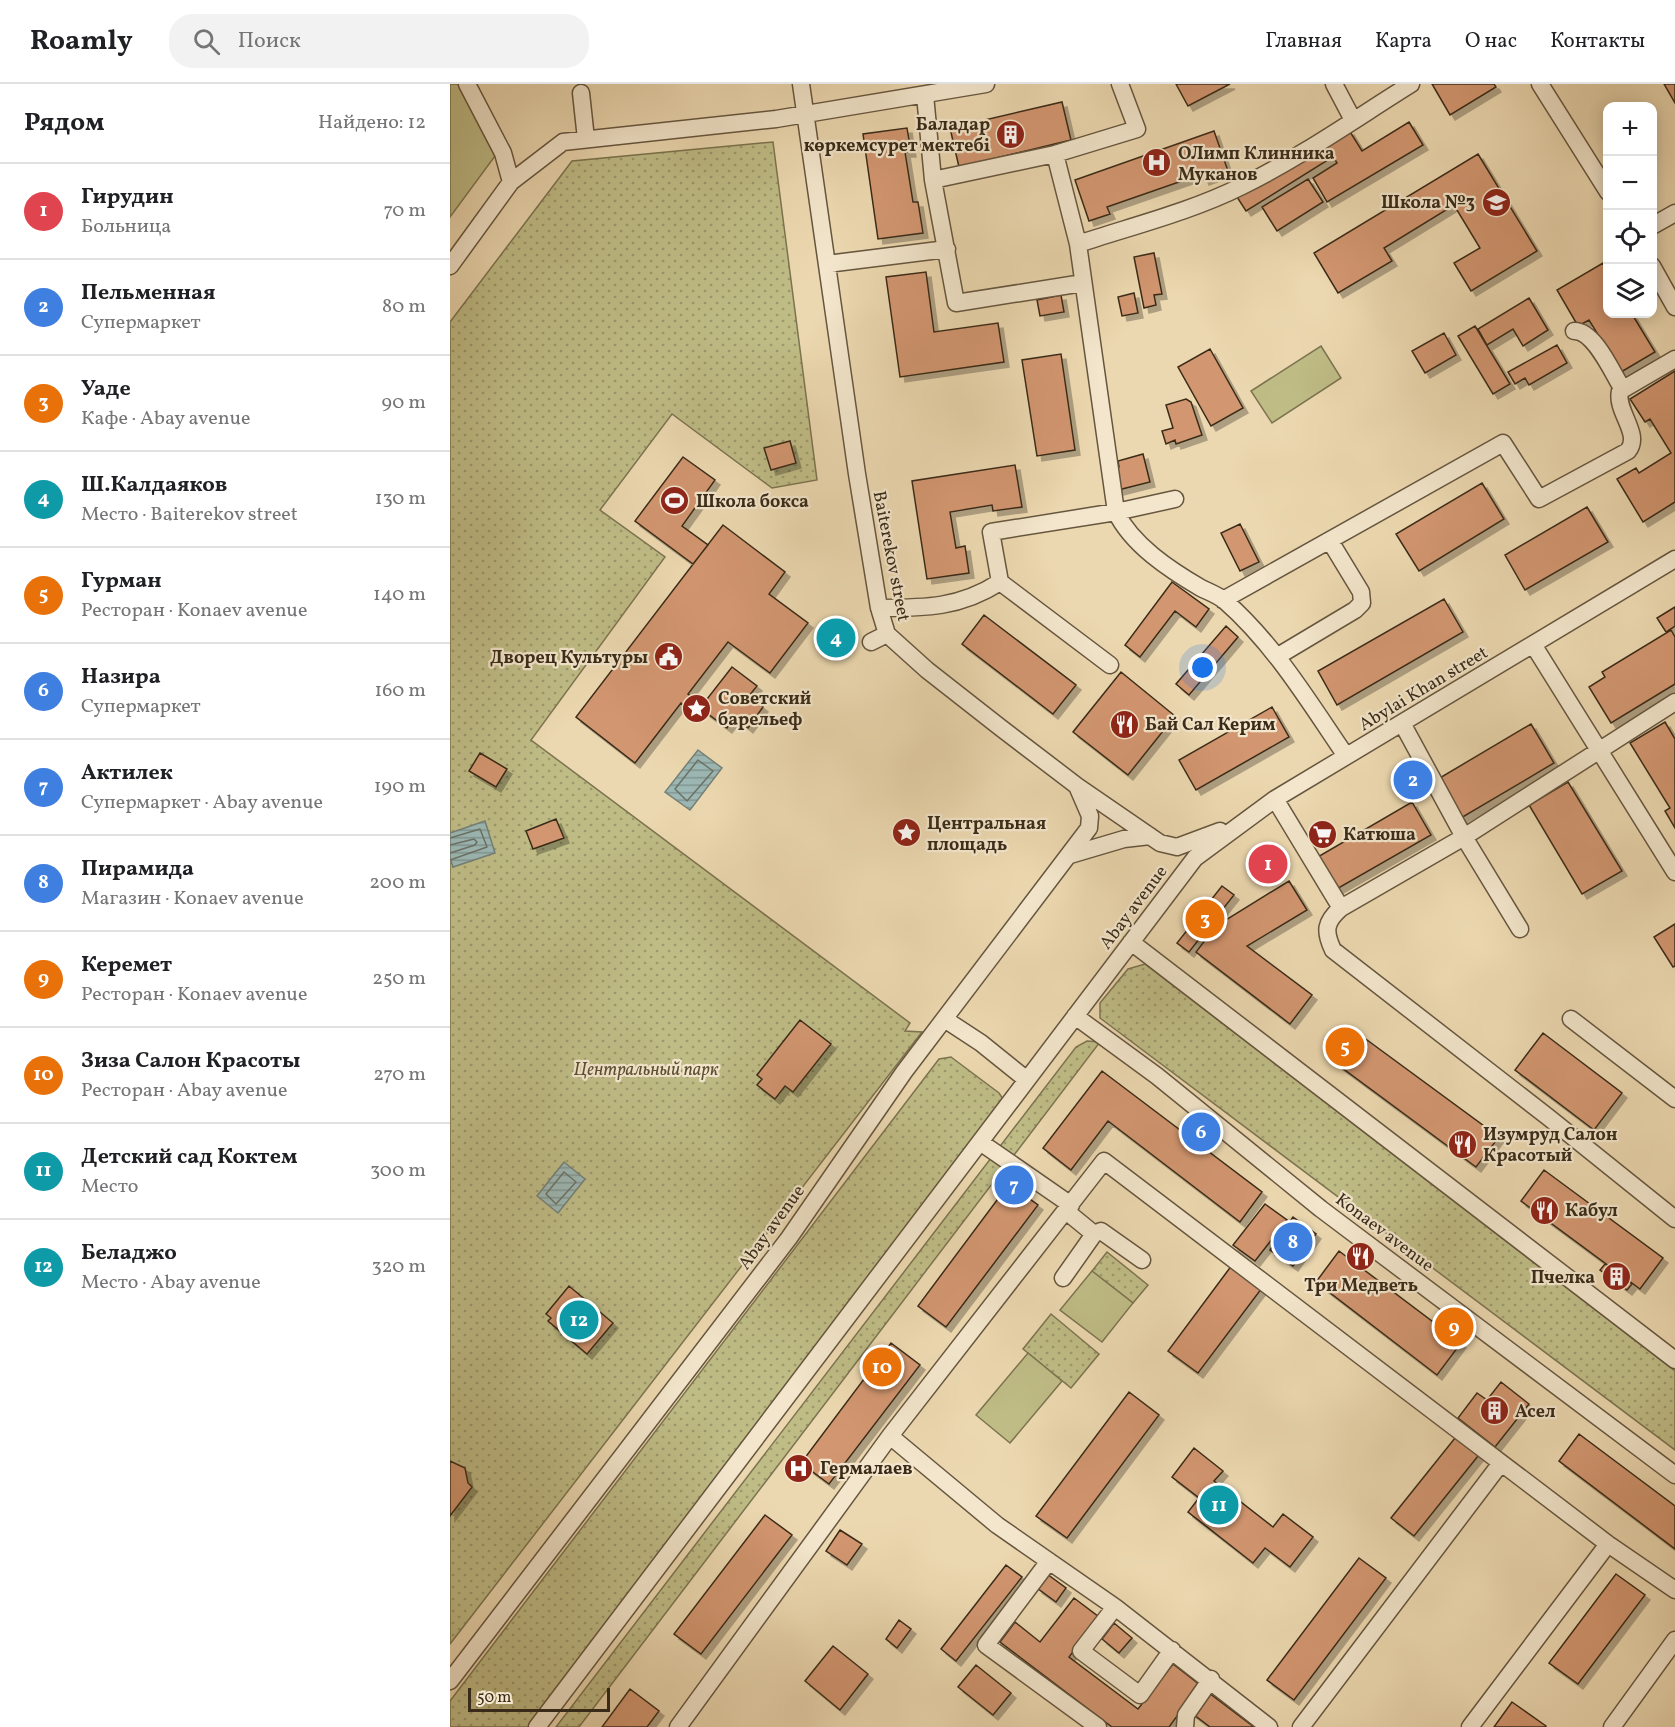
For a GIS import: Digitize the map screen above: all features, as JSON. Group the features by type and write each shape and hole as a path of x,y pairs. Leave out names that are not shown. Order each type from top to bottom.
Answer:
{"street":[{"path":"467,84 503,153 511,182"},
{"name":"Baiterekov street","path":"801,84 879,609 887,634 927,670 1077,786 1160,843 1176,847 1213,835 1250,815"},
{"path":"450,266 511,182 563,142 804,114 925,96 986,84"},
{"path":"933,180 1055,154 1137,129 1120,84"},
{"path":"1334,84 1353,120"},
{"path":"1078,244 1205,202 1241,187 1286,163 1411,84"},
{"path":"1540,84 1603,184"},
{"path":"581,93 586,139"},
{"path":"925,96 933,180 956,303 1083,283"},
{"path":"1055,154 1078,244 1116,513 1122,525 1164,563 1223,600 1278,656 1346,756"},
{"path":"1657,224 1675,213"},
{"path":"827,264 947,249"},
{"path":"1657,273 1675,307"},
{"path":"1574,331 1581,330 1590,336 1622,388"},
{"path":"1223,600 1503,443 1539,499 1549,494 1628,451 1633,446 1633,438 1618,399 1622,388 1675,359"},
{"path":"1110,665 1000,582 991,532 1116,513 1175,499"},
{"path":"1278,656 1355,610 1362,603 1361,592 1330,542"},
{"name":"Abylai Khan street","path":"1195,858 1250,815 1275,799 1534,646 1675,559"},
{"path":"879,609 954,604 974,597 1000,582"},
{"path":"871,642 887,634"},
{"path":"1534,646 1675,872"},
{"path":"1675,702 1464,837 1341,908 1330,918 1326,927 1333,950 1675,1219"},
{"path":"1402,723 1464,837 1520,929"},
{"name":"Abay avenue","path":"450,1681 789,1238 904,1072 946,1020 1020,916 1070,855 1091,824 1088,810 1077,786"},
{"path":"1275,799 1341,908"},
{"path":"1070,855 1124,839 1150,836"},
{"name":"Abay avenue","path":"537,1727 1195,858"},
{"path":"1131,942 1675,1360"},
{"name":"Konaev avenue","path":"1075,1016 1157,1076 1321,1209 1675,1475"},
{"path":"1571,1018 1675,1099"},
{"path":"946,1020 1027,1080"},
{"path":"981,1142 1068,1208 1094,1234"},
{"path":"678,1727 890,1436 1104,1161 1608,1544 1675,1590"},
{"path":"1063,1278 1094,1234 1101,1232 1108,1234 1142,1260"},
{"path":"890,1436 997,1525 1115,1607 1211,1679 1269,1727"},
{"path":"1301,1727 1501,1463"},
{"path":"1470,1727 1608,1544"},
{"path":"1049,1561 986,1645 1098,1727"},
{"path":"1115,1607 1081,1651 1140,1695 1172,1650"},
{"path":"1612,1727 1675,1640"},
{"path":"1185,1727 1186,1715 1211,1679"}],"green space":[{"path":"450,84 463,84 498,152 450,217"},
{"name":"Центральный парк","path":"773,142 817,480 772,488 672,414 600,510 665,557 531,740 910,1023 905,1031 922,1032 450,1644 450,322 572,161"},
{"path":"1321,346 1341,378 1272,423 1251,391"},
{"path":"1145,964 1675,1371 1675,1450 1100,1018 1100,1003 1128,969"},
{"path":"1087,1041 1100,1042 579,1727 556,1727 1076,1047"},
{"path":"951,1057 999,1093 1005,1102 537,1727 450,1727 450,1701 939,1059"},
{"path":"1107,1252 1148,1285 1133,1303 1092,1271"},
{"path":"1092,1271 1133,1303 1102,1342 1060,1310"},
{"path":"1051,1314 1099,1354 1071,1388 1023,1349"},
{"path":"1028,1353 1062,1381 1010,1443 976,1415"}],"water":[{"path":"698,750 722,768 690,810 665,792"},
{"path":"485,821 495,853 453,867 450,858 450,833"},
{"path":"564,1162 585,1179 558,1213 537,1196"}],"building":[{"path":"1176,84 1230,84 1188,106"},
{"path":"1432,84 1494,84 1496,87 1450,115"},
{"path":"1664,84 1675,84 1675,103"},
{"name":"Баладар көркемсурет мектебі","path":"1062,102 1071,140 959,167 950,128"},
{"path":"1409,122 1423,145 1327,202 1313,178 1337,163 1326,144 1349,130 1362,151"},
{"path":"907,128 911,152 905,152 913,202 918,202 923,233 878,239 863,134"},
{"path":"1214,131 1228,171 1204,180 1202,174 1107,207 1110,214 1089,221 1075,180"},
{"path":"1322,144 1331,158 1246,211 1237,197"},
{"path":"1478,154 1537,251 1471,291 1454,263 1480,248 1454,205 1384,248 1392,261 1338,293 1314,253"},
{"path":"1308,179 1323,202 1277,231 1262,207"},
{"path":"1154,253 1162,294 1154,295 1156,305 1144,308 1134,257"},
{"path":"1603,263 1603,318 1634,318 1655,352 1616,375 1610,354 1589,320 1578,326 1557,290"},
{"path":"926,272 934,332 998,323 1004,362 900,377 886,277"},
{"path":"1134,293 1138,313 1122,316 1118,297"},
{"path":"1061,295 1064,312 1040,316 1037,300"},
{"path":"1529,298 1548,330 1523,346 1513,329 1487,345 1478,329"},
{"path":"1475,326 1510,384 1493,394 1458,336"},
{"path":"1444,333 1456,355 1425,373 1412,351"},
{"path":"1557,345 1567,363 1529,385 1525,378 1515,384 1508,372"},
{"path":"1210,349 1243,408 1211,426 1178,367"},
{"path":"1061,354 1075,450 1037,456 1022,360"},
{"path":"1675,371 1675,502 1643,522 1617,479 1636,468 1639,473 1671,453 1650,419 1645,422 1630,399"},
{"path":"1186,399 1191,402 1202,435 1176,444 1175,440 1166,444 1162,431 1173,428 1166,405"},
{"path":"790,441 796,463 771,470 764,448"},
{"path":"1143,454 1150,482 1118,490 1113,468 1119,467 1118,461"},
{"name":"Школа бокса","path":"683,457 715,480 682,526 708,545 693,564 635,521"},
{"path":"1015,465 1022,507 993,511 992,505 950,512 956,548 965,546 969,573 927,579 912,481"},
{"path":"1482,483 1504,519 1419,571 1396,534"},
{"path":"1587,507 1608,542 1525,590 1505,555"},
{"path":"1240,524 1259,562 1240,571 1221,533"},
{"name":"Дворец Культуры","path":"723,525 785,572 769,594 808,623 770,673 728,642 688,694 700,703 693,712 681,703 635,763 576,717"},
{"path":"1172,582 1209,609 1196,627 1175,611 1140,657 1125,645"},
{"path":"1444,599 1463,632 1337,705 1318,671"},
{"path":"1675,607 1675,626 1666,632 1657,618"},
{"path":"984,615 1076,685 1053,714 962,644"},
{"path":"1226,626 1238,637 1189,695 1176,684"},
{"path":"1671,630 1675,637 1675,684 1611,723 1589,687 1605,677 1602,672"},
{"path":"732,667 757,686 749,696 763,707 748,728 735,717 727,728 700,708"},
{"name":"Бай Сал Керим","path":"1121,672 1175,716 1128,775 1073,732"},
{"path":"1272,707 1289,737 1196,790 1179,760"},
{"path":"1665,722 1675,739 1675,828 1665,811 1670,808 1630,743"},
{"path":"1531,724 1554,763 1461,818 1438,779"},
{"path":"480,753 507,769 496,787 469,771"},
{"path":"1568,782 1622,871 1582,894 1529,805"},
{"path":"1412,802 1431,835 1335,890 1316,858"},
{"path":"556,819 564,838 533,849 526,831"},
{"path":"1289,881 1307,910 1247,946 1312,995 1290,1024 1196,952 1216,926"},
{"path":"1222,886 1234,895 1189,952 1177,943"},
{"path":"1675,924 1675,966 1673,967 1654,937"},
{"path":"800,1020 831,1044 793,1092 785,1086 775,1099 757,1085 762,1079 757,1075"},
{"path":"1348,1026 1499,1137 1476,1167 1326,1056"},
{"path":"1543,1033 1622,1093 1594,1130 1515,1070"},
{"path":"1102,1071 1262,1192 1240,1222 1108,1121 1071,1170 1043,1148"},
{"path":"1544,1170 1663,1258 1640,1289 1521,1201"},
{"path":"1009,1184 1038,1205 946,1327 918,1306"},
{"path":"1265,1204 1287,1220 1255,1261 1233,1245"},
{"path":"1293,1217 1316,1234 1293,1266 1270,1250"},
{"path":"1339,1251 1461,1343 1437,1375 1316,1282"},
{"name":"Пчелка","path":"1605,1264 1632,1284 1627,1290 1600,1270"},
{"path":"1232,1265 1262,1288 1198,1373 1168,1351"},
{"path":"569,1286 613,1323 587,1354 548,1321 551,1318 546,1314"},
{"path":"891,1343 920,1365 829,1484 801,1463"},
{"name":"Асел","path":"1501,1382 1529,1404 1495,1447 1458,1418 1477,1393 1487,1400"},
{"path":"1129,1392 1159,1415 1067,1538 1036,1516"},
{"path":"1459,1433 1482,1451 1414,1536 1391,1518"},
{"path":"1579,1434 1675,1506 1675,1549 1559,1461"},
{"path":"1194,1448 1223,1471 1214,1481 1273,1527 1283,1514 1313,1537 1290,1567 1265,1548 1253,1563 1188,1512 1199,1498 1172,1477"},
{"path":"450,1461 465,1468 468,1483 472,1487 450,1516"},
{"path":"765,1515 792,1535 701,1654 674,1634"},
{"path":"840,1530 862,1544 847,1565 826,1551"},
{"path":"1359,1558 1386,1578 1294,1700 1267,1680"},
{"path":"1006,1565 1022,1577 956,1661 941,1649"},
{"path":"1047,1574 1066,1588 1056,1602 1037,1588"},
{"path":"1616,1574 1645,1595 1578,1684 1549,1663"},
{"path":"1074,1598 1099,1617 1069,1657 1138,1709 1173,1664 1200,1685 1169,1727 1112,1727 1000,1642 1015,1622 1040,1642"},
{"path":"899,1620 911,1629 897,1648 886,1639"},
{"path":"1114,1623 1132,1638 1119,1653 1102,1639"},
{"path":"833,1646 868,1674 840,1710 805,1681"},
{"path":"976,1665 1011,1693 993,1715 958,1687"},
{"path":"630,1689 659,1711 647,1727 602,1727"},
{"path":"1205,1690 1254,1727 1210,1727 1189,1711"},
{"path":"1512,1702 1546,1726 1494,1727"}],"place":[{"name":"Баладар көркемсурет мектебі","path":"1011,134"},
{"name":"ОЛимп Клинника Муканов","path":"1157,163"},
{"name":"Школа №3","path":"1496,202"},
{"name":"Школа бокса","path":"675,501"},
{"name":"Ш.Калдаяков","path":"836,638"},
{"name":"Дворец Культуры","path":"669,657"},
{"name":"Советский барельеф","path":"697,708"},
{"name":"Бай Сал Керим","path":"1124,724"},
{"name":"Пельменная","path":"1413,780"},
{"name":"Центральная площадь","path":"906,833"},
{"name":"Катюша","path":"1322,834"},
{"name":"Гирудин","path":"1268,864"},
{"name":"Уаде","path":"1205,919"},
{"name":"Гурман","path":"1345,1047"},
{"name":"Назира","path":"1201,1132"},
{"name":"Изумруд Салон Красотый","path":"1462,1144"},
{"name":"Актилек","path":"1014,1185"},
{"name":"Кабул","path":"1544,1210"},
{"name":"Пирамида","path":"1293,1242"},
{"name":"Три Медветь","path":"1361,1256"},
{"name":"Пчелка","path":"1616,1277"},
{"name":"Беладжо","path":"579,1320"},
{"name":"Керемет","path":"1454,1327"},
{"name":"Зиза Салон Красоты","path":"882,1367"},
{"name":"Асел","path":"1494,1411"},
{"name":"Гермалаев","path":"799,1468"},
{"name":"Детский сад Коктем","path":"1219,1505"}]}
